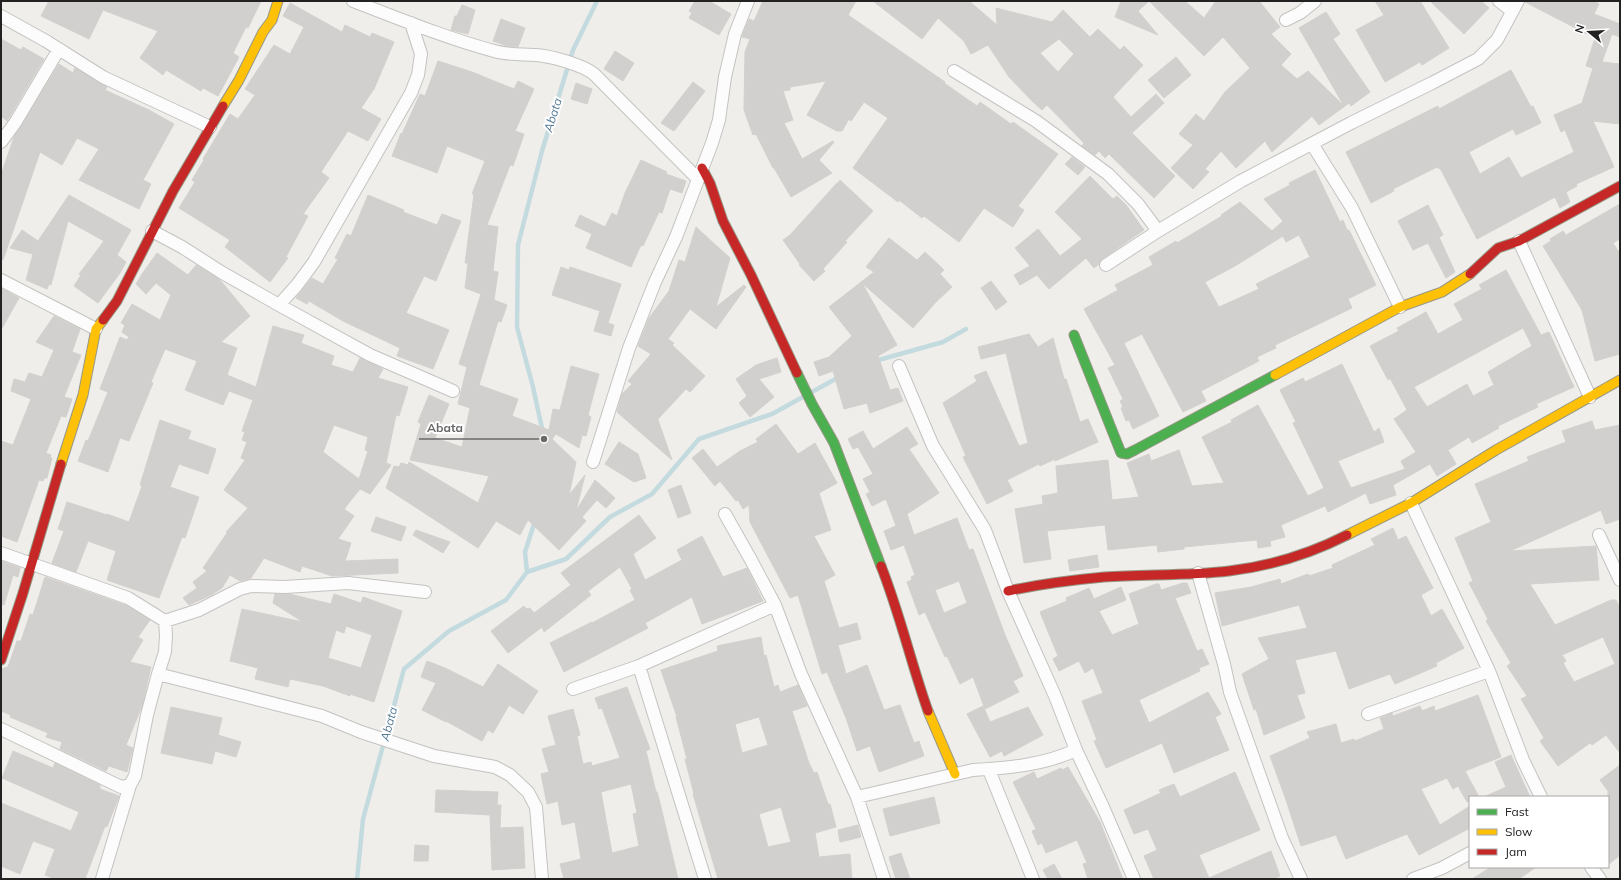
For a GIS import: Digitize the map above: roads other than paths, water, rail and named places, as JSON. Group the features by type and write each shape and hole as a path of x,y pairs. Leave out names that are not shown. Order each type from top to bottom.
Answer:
{"street":[{"path":"1,660 32,564 82,395 96,329 118,302 173,191 190,165 210,127 239,80 263,32 272,20 278,1"},
{"path":"353,1 495,52 537,55 586,68 710,183 723,221 751,275 812,404 834,443 891,591 903,628 912,665 929,715 955,774"},
{"path":"593,462 628,348 655,282 676,237 719,120 725,77 735,34 748,1"},
{"path":"1286,20 1305,10 1315,1"},
{"path":"1106,265 1158,231 1241,181 1351,122 1432,83 1478,58 1497,40 1515,6 1499,1"},
{"path":"1,16 59,49 103,77 210,127"},
{"path":"279,305 297,285 314,262 411,94 418,75 421,54 411,23"},
{"path":"1,142 15,123 59,49"},
{"path":"954,71 1036,122 1108,174 1138,204 1158,231"},
{"path":"1312,144 1352,208 1400,308"},
{"path":"1074,335 1120,453 1127,454 1400,308 1442,292 1471,273 1498,248 1519,241 1620,186"},
{"path":"152,231 182,247 221,272 279,305 370,355 453,391"},
{"path":"1519,241 1590,396"},
{"path":"1,280 96,329"},
{"path":"899,366 933,446 986,530 1008,591 1055,696 1076,750 1103,807 1134,879"},
{"path":"1008,591 1047,583 1105,577 1198,573 1255,567 1296,557 1339,539 1411,503 1496,450 1620,380"},
{"path":"1411,503 1489,671 1522,760 1540,796"},
{"path":"725,514 775,605 801,674 857,797 884,879"},
{"path":"1599,535 1620,580"},
{"path":"1,553 128,598 165,621 199,610 240,589 251,586 285,587 348,583 425,592"},
{"path":"1198,573 1224,664 1230,692 1282,838 1301,879"},
{"path":"573,689 639,666 775,605"},
{"path":"102,879 130,785 136,776 148,715 158,674 166,652 165,621"},
{"path":"639,666 705,879"},
{"path":"1368,714 1489,671"},
{"path":"158,674 315,714 361,732 434,756 496,767 510,775 528,792 536,807 542,879"},
{"path":"1,729 122,787 130,785"},
{"path":"857,797 973,770 989,770 1043,762 1076,750"},
{"path":"989,770 1033,879"},
{"path":"1413,879 1442,868 1469,854"},
{"path":"1592,868 1600,879"}],"waterway":[{"name":"Abata","path":"543,433 533,387 517,327 518,245 542,151 573,50 597,1"},
{"path":"875,361 943,342 966,329"},
{"path":"527,572 566,559 610,517 652,494 699,439 772,414 839,377"},
{"name":"Abata","path":"357,879 363,819 404,669 449,631 506,600 527,572 525,552 535,521"}],"place":[{"name":"Abata","path":"544,439"}]}
